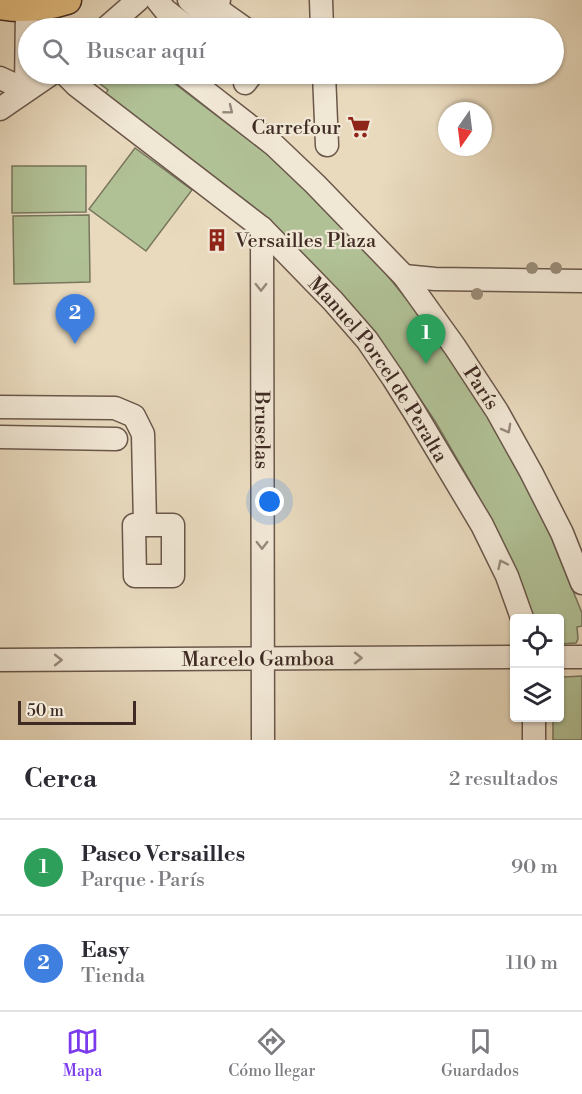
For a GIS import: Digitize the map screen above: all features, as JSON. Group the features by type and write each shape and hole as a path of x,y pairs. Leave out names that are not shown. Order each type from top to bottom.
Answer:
{"main road":[{"path":"13,6 44,5 67,0"}],"street":[{"path":"123,18 138,0"},
{"path":"157,0 165,10 209,16"},
{"path":"189,0 209,16"},
{"path":"321,0 322,18"},
{"path":"13,6 18,38"},
{"path":"0,78 26,90"},
{"path":"25,84 26,90"},
{"path":"0,109 35,84"},
{"name":"Manuel Porcel de Peralta","path":"75,84 262,228 333,300 367,340 393,378 482,525 507,576 521,614"},
{"name":"París","path":"196,84 274,146 315,184 404,276 456,347 497,411 562,533 582,583"},
{"path":"324,84 327,145"},
{"name":"Bruselas","path":"262,228 263,740"},
{"path":"404,276 435,279 582,281"},
{"path":"0,407 115,408 134,416 143,434 145,525"},
{"path":"0,437 116,439"},
{"name":"Marcelo Gamboa","path":"0,660 510,657"},
{"path":"564,657 582,657"},
{"path":"534,722 534,740"}],"green space":[{"path":"100,84 175,84 271,157 373,258 430,328 487,412 545,522 582,613 582,626 577,627 576,643 564,644 564,614 531,614 474,488 435,421 401,371 267,219 104,96 108,90"},
{"path":"135,148 192,190 146,251 89,209"},
{"path":"12,166 86,166 86,212 12,213"},
{"path":"89,215 90,282 14,284 13,216"},
{"path":"582,676 582,740 553,740 553,722 564,722 564,677"}],"place":[{"name":"Carrefour","path":"359,127"},
{"name":"Versailles Plaza","path":"217,240"},
{"name":"Easy","path":"75,344"},
{"name":"Paseo Versailles","path":"426,364"}]}
